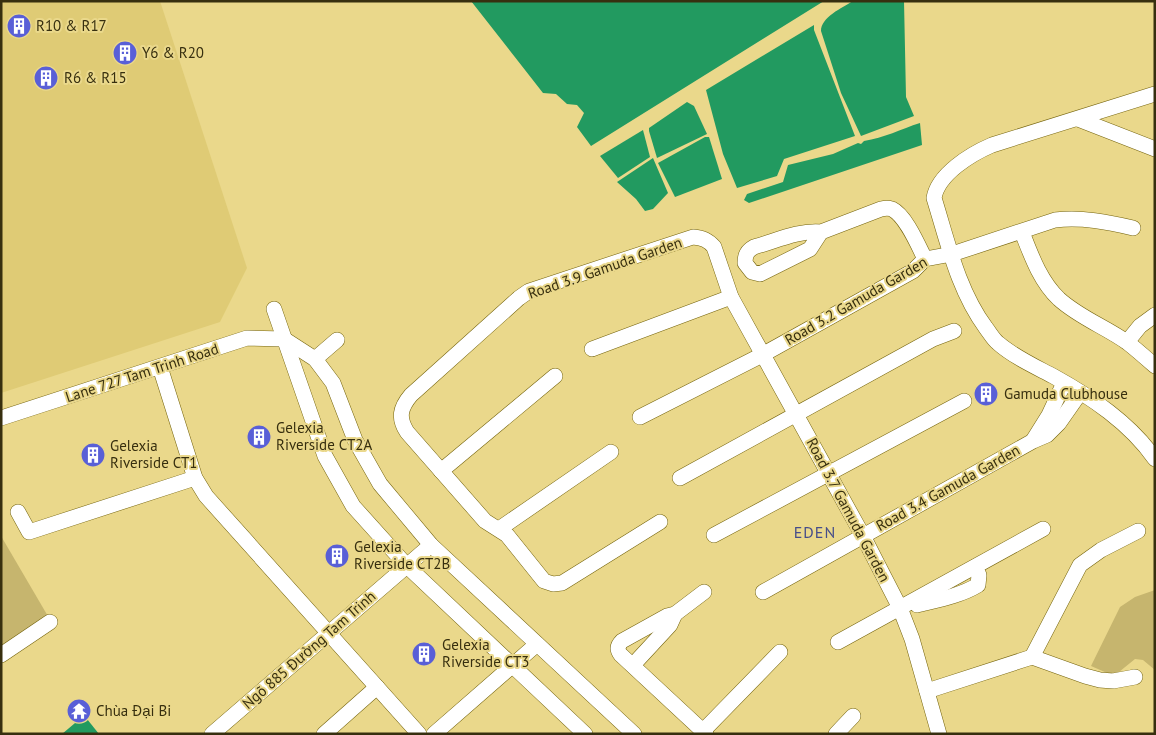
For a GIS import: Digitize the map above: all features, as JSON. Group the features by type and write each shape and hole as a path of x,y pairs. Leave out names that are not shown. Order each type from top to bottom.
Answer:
{"street":[{"path":"1155,94 992,145 974,153 943,179 936,190 934,198 964,292 996,342 1012,354 1064,383 1106,410 1125,426 1155,459"},
{"path":"1078,119 1155,149"},
{"path":"821,232 880,208 890,208 898,213 905,222 925,259"},
{"name":"Road 3.2 Gamuda Garden","path":"640,417 762,355 913,271 925,259 952,254 1056,220 1069,218 1133,228"},
{"path":"1022,232 1034,263 1044,281 1058,298 1076,312 1128,342 1155,366"},
{"name":"Road 3.9 Gamuda Garden","path":"660,522 562,583 553,584 544,581 511,540 499,529 485,521 441,471 402,424 401,412 404,404 418,389 529,291 693,238 702,238 709,241 714,247 730,297"},
{"path":"592,349 730,297"},
{"name":"Road 3.7 Gamuda Garden","path":"730,297 863,536 900,608 939,734"},
{"path":"274,309 325,456 353,506 407,566 585,734"},
{"path":"1128,342 1140,326 1155,315"},
{"path":"680,478 932,339 954,331"},
{"name":"Lane 727 Tam Trinh Road","path":"1,418 247,338 284,339"},
{"path":"284,339 315,359 333,383 355,440 380,484 430,545 634,734"},
{"path":"315,359 337,340"},
{"path":"160,367 195,478 206,496 419,734"},
{"path":"441,471 555,376"},
{"name":"Road 3.4 Gamuda Garden","path":"1033,440 1049,415 1064,383"},
{"name":"Road 3.4 Gamuda Garden","path":"763,592 1033,440 1047,435 1059,423 1080,393"},
{"path":"714,535 964,401"},
{"path":"499,529 611,452"},
{"path":"18,512 29,532 195,478"},
{"path":"838,642 1043,529"},
{"path":"1032,657 1080,566 1101,550 1138,531"},
{"name":"Ngõ 885 Đường Tam Trinh","path":"214,733 430,545"},
{"path":"704,592 675,614 667,616 620,643 618,647 619,652 704,733 780,652"},
{"path":"632,665 670,625 675,614"},
{"path":"1,655 50,622"},
{"path":"434,734 537,644"},
{"path":"927,691 1032,657 1100,680 1113,682 1135,677"},
{"path":"324,734 377,687"},
{"path":"836,734 853,716"}],"shaded area":[{"path":"1,1 160,1 247,268 220,322 1,393"},
{"path":"471,1 824,1 591,146 577,127 584,113 577,105 567,104 556,94 543,93"},
{"path":"853,1 904,1 906,97 914,116 861,136 841,93 821,31 824,21 828,17"},
{"path":"814,25 814,30 855,136 784,159 777,176 737,188 723,154 706,90"},
{"path":"687,102 694,106 707,134 657,158 649,128"},
{"path":"920,123 922,145 749,203 744,200 747,194 783,182 788,165 833,154 858,143 861,144 864,141 885,136"},
{"path":"643,130 650,157 618,178 600,156"},
{"path":"705,137 709,137 722,179 675,197 658,163"},
{"path":"653,158 668,193 653,209 645,211 636,199 617,182"},
{"path":"1,536 49,618 1,650"},
{"path":"1155,590 1155,670 1143,660 1135,659 1114,676 1091,666 1120,607 1135,597"},
{"path":"81,718 87,719 99,734 62,734"}],"place":[{"name":"R10 & R17","path":"19,26"},
{"name":"Y6 & R20","path":"125,53"},
{"name":"R6 & R15","path":"46,78"},
{"name":"Gamuda Clubhouse","path":"986,394"},
{"name":"Gelexia Riverside CT2A","path":"259,437"},
{"name":"Gelexia Riverside CT1","path":"93,455"},
{"name":"Gelexia Riverside CT2B","path":"337,556"},
{"name":"Gelexia Riverside CT3","path":"424,654"},
{"name":"Chùa Đại Bi","path":"79,711"}],"district":[{"name":"EDEN","path":"815,532"}]}
